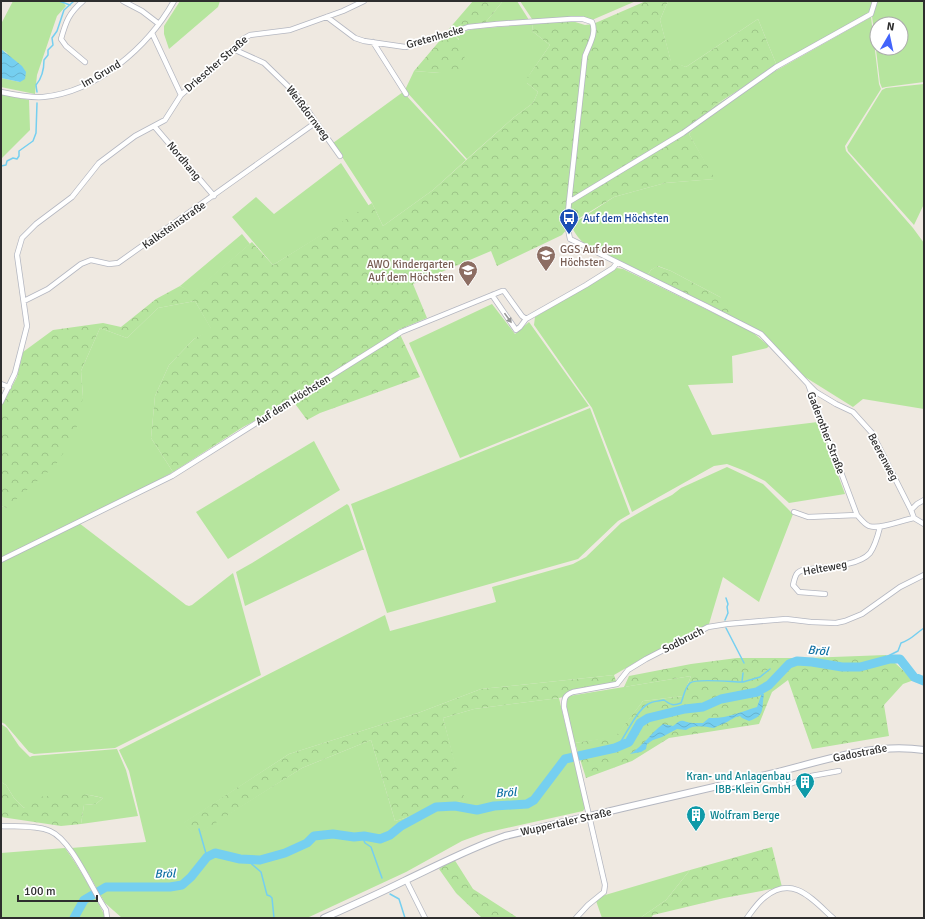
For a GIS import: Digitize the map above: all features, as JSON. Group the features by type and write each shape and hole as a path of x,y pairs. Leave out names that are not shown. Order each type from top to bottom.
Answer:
{"main road":[{"name":"Gadostraße","path":"820,762 859,751 883,747 924,750"},
{"name":"Wuppertaler Straße","path":"324,918 483,844 505,836 820,762"}],"street":[{"path":"83,1 73,9 67,19 62,39 66,46 85,62"},
{"path":"124,1 142,11 159,24"},
{"name":"Im Grund","path":"1,92 19,96 44,97 76,89 113,70 152,33 174,1"},
{"name":"Driescher Straße","path":"152,33 181,96 191,86 209,73 243,39 250,35 290,30 327,17 364,1"},
{"path":"568,202 683,133 776,67 871,14 875,1"},
{"name":"Gretenhecke","path":"327,17 354,38 405,47 435,39 468,27 583,19 592,22 594,26 593,35 585,56 568,202"},
{"path":"373,42 406,94"},
{"name":"Weißdornweg","path":"233,48 264,63 296,94 315,123 340,156"},
{"path":"1,402 15,373 27,326 17,255 22,238 36,224 72,197 99,163 135,136 165,120 181,96"},
{"name":"Kalksteinstraße","path":"24,301 48,289 81,264 91,260 109,264 118,263 315,123"},
{"name":"Nordhang","path":"154,126 214,196"},
{"name":"Gaderother Straße","path":"568,202 567,224 570,239 761,334 808,384 857,515"},
{"path":"492,295 516,330 526,319 586,285 613,268 617,263"},
{"name":"Auf dem Höchsten","path":"1,560 172,476 401,332 502,291 504,291 522,316 526,319"},
{"path":"1,384 9,387"},
{"name":"Beerenweg","path":"808,384 816,392 853,412 872,433 914,518"},
{"path":"911,510 924,500"},
{"path":"794,512 808,517 857,515 869,526 880,527 914,518 924,524"},
{"name":"Helteweg","path":"825,594 799,592 792,585 796,574 803,570 852,563 863,559 870,553 876,541 880,527"},
{"name":"Sodbruch","path":"576,918 588,905 604,892 605,885 564,707 564,699 568,694 617,684 628,670 708,627 786,619 836,623 845,621 862,614 900,587 924,574"},
{"path":"780,771 785,786 811,776 839,771"},
{"path":"1,826 37,828 51,831 67,845 106,910 107,918"},
{"path":"406,880 425,918"},
{"path":"747,918 765,897 779,889 789,887 800,890 809,896 834,918"}],"green space":[{"path":"13,1 62,1 66,6 57,16 37,75 35,94 1,87 1,78 20,82 7,53 1,49 1,24"},
{"path":"180,1 220,1 218,7 169,49 164,34 164,26"},
{"path":"473,1 503,1 485,23 467,25 448,30"},
{"path":"503,1 517,1 529,20 485,23"},
{"path":"520,1 636,1 592,20 535,20 532,19"},
{"path":"646,1 668,1 660,20 671,61 686,67 758,19 777,66 715,105 689,134 715,179 665,183 614,197 573,222 562,235 497,266 491,251 413,284 427,318 398,330 420,377 320,413 307,420 293,401 243,427 173,472 151,438 155,396 169,365 194,339 211,329 195,301 158,308 127,338 100,328 81,371 83,397 75,435 55,466 6,508 1,506 1,407 17,377 23,352 53,330 103,323 121,327 156,299 180,286 193,292 252,242 273,265 372,203 383,226 433,190 513,118 533,103 538,92 527,83 527,78 550,45 532,31 533,24 572,21 585,25 593,24"},
{"path":"668,1 873,1 869,12 865,16 777,66 758,19 686,67 671,62 660,20"},
{"path":"876,1 924,1 924,82 882,88 877,56 909,56 909,16 872,16"},
{"path":"869,18 869,56 876,56 881,89 845,146 846,151 913,228 924,243 924,409 863,399 853,407 805,377 772,343 730,316 720,297 671,271 658,266 651,270 647,276 588,246 578,237 571,225 614,197 665,183 714,179 689,134 715,105"},
{"path":"533,24 532,31 550,45 530,74 527,83 538,92 533,103 513,118 467,159 405,90 414,71 440,73 459,39 453,34 474,29"},
{"path":"453,34 463,47 465,56 459,70 440,73 414,71 442,38"},
{"path":"924,84 924,204 914,225 848,151 847,147 882,90 886,88"},
{"path":"403,92 466,160 433,190 383,226 372,203 333,143"},
{"path":"1,94 29,100 30,130 1,159"},
{"path":"341,163 369,206 273,265 232,217 256,197 274,214"},
{"path":"242,234 250,244 193,293 180,286"},
{"path":"657,266 671,271 720,297 731,307 730,316 647,276 651,270"},
{"path":"617,268 623,269 751,331 769,346 767,348 732,356 733,383 688,385 712,435 818,422 845,494 789,503 765,481 727,464 714,466 632,512 592,408 534,325 535,317"},
{"path":"195,301 212,330 194,339 169,365 155,396 151,438 173,472 1,559 1,506 6,508 83,397 81,371 100,328 127,338 158,308"},
{"path":"492,304 515,334 529,322 589,406 460,458 409,343"},
{"path":"590,408 630,514 618,521 578,559 387,613 351,504"},
{"path":"314,441 340,490 228,559 196,512"},
{"path":"727,467 763,484 793,514 759,602 723,577 709,624 614,675 481,689 418,713 289,754 184,823 195,835 302,768 371,740 395,821 464,800 443,718 474,709 559,698 585,808 583,811 484,833 462,841 406,872 307,918 122,918 105,903 88,873 71,848 146,842 129,771 119,750 385,615 390,631 496,602 492,587 573,564 586,557 621,523 672,495 681,488"},
{"path":"347,504 364,550 245,606 236,572"},
{"path":"79,523 189,606 233,573 261,675 115,748 34,754 29,752 5,724 1,722 1,562"},
{"path":"886,655 914,680 903,684 884,705 889,736 812,749 788,680 772,692 759,724 669,738 632,761 586,778 575,743 616,736 643,701 683,696 691,676 624,687 629,676 691,664 737,658 806,658"},
{"path":"614,675 617,684 559,698 474,709 443,718 465,800 395,821 371,740 302,768 195,836 183,823 289,754 418,713 481,689"},
{"path":"691,676 683,696 643,701 616,737 575,743 565,706 565,700 569,696"},
{"path":"1,724 7,728 19,746 30,757 117,749 126,770 138,816 81,824 84,805 96,804 103,798 81,794 71,794 53,798 24,808 14,798 6,785 1,782"},
{"path":"1,782 6,785 14,798 24,808 36,797 80,793 103,798 96,804 84,805 81,824 61,826 1,817"},
{"path":"772,847 782,887 724,898 653,915 651,918 640,918 666,900 690,870"},
{"path":"65,848 87,882 106,918 1,918 1,853"},
{"path":"454,859 473,889 518,918 482,918 456,893 439,869"},
{"path":"690,870 666,900 640,918 602,918 595,898"}],"water":[{"path":"1,49 22,66 26,72 25,79 20,82 1,78"},
{"path":"762,693 764,694 762,711 754,719 749,721 740,716 714,728 696,726 686,730 677,729 653,740 647,744 646,749 641,752 630,754 663,724 673,726 683,721 703,723 709,718 733,715 757,707"}],"waterway":[{"path":"59,1 70,5"},
{"path":"37,92 36,85 40,80 44,67 44,60 48,55 48,50 53,45 52,38 57,31 64,10 74,1"},
{"path":"1,166 6,165 7,161 13,158 17,159 19,156 19,151 33,141 36,133 37,103"},
{"path":"725,620 728,613 726,598"},
{"path":"726,628 744,663"},
{"path":"888,659 890,655 898,651 901,643 910,639 924,628"},
{"name":"Bröl","path":"74,918 84,900 106,887 170,887 182,885 191,877 207,857 215,853 240,859 260,860 285,853 307,843 314,836 333,834 354,837 364,836 380,839 390,835 401,826 436,807 455,806 477,810 494,806 527,804 534,800 565,759 615,748 629,742 640,723 648,718 685,709 703,707 721,699 757,692 769,685 789,664 797,661 842,667 860,667 890,659 900,659 914,677 924,681"},
{"path":"743,682 760,677 770,669"},
{"path":"617,748 635,717 650,703 664,700 674,705 678,704 681,703 685,690 690,683 706,680 742,682 743,673"},
{"path":"199,829 207,857"},
{"path":"362,836 365,843 371,847 382,878"},
{"path":"246,859 261,872 267,895 272,898 274,918"},
{"path":"390,894 399,899 405,918"}],"place":[{"name":"Auf dem Höchsten","path":"569,235"},
{"name":"GGS Auf dem Höchsten","path":"546,272"},
{"name":"AWO Kindergarten Auf dem Höchsten","path":"468,287"},
{"name":"Kran- und Anlagenbau IBB-Klein GmbH","path":"805,799"},
{"name":"Wolfram Berge","path":"696,832"}]}
